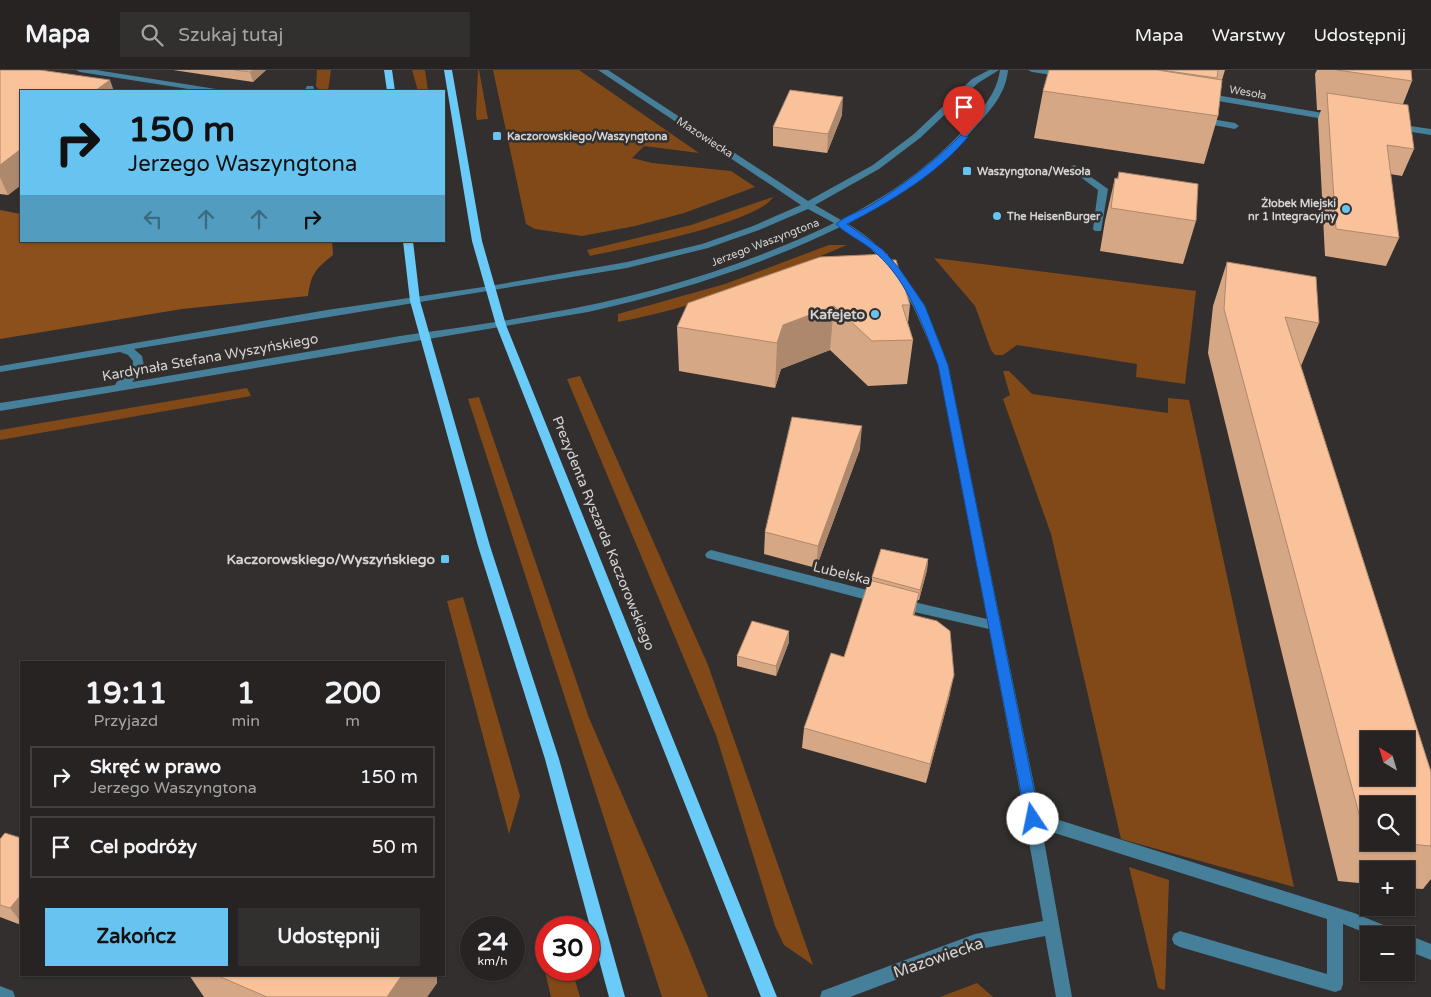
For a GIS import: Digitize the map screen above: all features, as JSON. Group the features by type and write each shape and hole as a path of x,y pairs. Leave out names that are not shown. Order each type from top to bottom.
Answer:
{"main road":[{"path":"388,70 391,90"},
{"name":"Prezydenta Ryszarda Kaczorowskiego","path":"448,70 477,241 501,324 769,997"},
{"path":"408,242 415,301 484,546 552,759 617,997"}],"street":[{"path":"80,70 210,90"},
{"name":"Mazowiecka","path":"602,70 808,205 841,224"},
{"name":"Jerzego Waszyngtona","path":"415,301 490,289 670,255 731,237 808,205 842,188 898,152 975,81 995,70"},
{"name":"Jerzego Waszyngtona","path":"425,336 602,305 704,279 784,250 841,224 876,206 939,161 964,137 989,106 1001,85 1004,70"},
{"path":"1032,70 1072,76"},
{"name":"Wesoła","path":"1199,96 1345,120"},
{"path":"1186,118 1235,126"},
{"path":"1383,125 1431,132"},
{"path":"1074,168 1103,189 1098,229"},
{"path":"841,224 880,252 896,270 920,306 928,322 943,365 1033,819 1050,927 1064,997"},
{"name":"Kardynała Stefana Wyszyńskiego","path":"0,370 327,313 415,301"},
{"name":"Kardynała Stefana Wyszyńskiego","path":"0,407 425,336"},
{"path":"111,389 129,380 137,372 138,356 134,352 122,349"},
{"name":"Lubelska","path":"711,555 996,626"},
{"path":"1033,819 1336,914 1367,926"},
{"path":"1180,938 1335,984 1336,914"},
{"name":"Mazowiecka","path":"828,997 975,942 1050,927"},
{"path":"1415,946 1431,952"},
{"path":"0,994 7,997"}],"shaded area":[{"path":"317,70 331,70 328,90 320,90 316,87"},
{"path":"412,70 425,70 428,90 418,90"},
{"path":"478,70 488,119 477,120 476,115"},
{"path":"493,70 579,70 699,153 644,146 632,158 652,163 731,171 755,187 684,213 635,226 582,236 535,229 526,224"},
{"path":"773,197 762,207 743,216 688,234 590,256 587,250 691,225"},
{"path":"0,210 20,214 20,242 332,242 333,255 315,272 308,296 182,309 0,339"},
{"path":"829,245 847,245 706,300 618,322 618,314 725,284"},
{"path":"934,258 1196,291 1185,384 1136,377 1137,364 1017,345 1003,355 995,355 991,350 975,306"},
{"path":"1003,371 1009,371 1032,394 1168,413 1168,398 1189,400 1294,887 1121,839 1051,534 1003,399 1010,395"},
{"path":"580,376 708,665 813,965 784,945 775,926 716,735 567,379"},
{"path":"247,388 251,396 0,440 0,430"},
{"path":"479,397 589,718 708,997 662,997 468,399"},
{"path":"463,597 520,796 509,834 447,601"},
{"path":"1129,867 1169,880 1165,990 1158,988"},
{"path":"547,981 575,981 580,997 551,997"},
{"path":"977,983 993,997 940,997"}],"building":[{"path":"0,70 40,70 110,80 96,90 20,90 20,150 0,165"},
{"path":"235,70 253,70 250,72"},
{"path":"1049,70 1157,70 1222,80 1218,116 1043,91"},
{"path":"1161,70 1218,70 1217,78"},
{"path":"1337,70 1411,70 1412,81"},
{"path":"790,90 843,97 828,134 773,127"},
{"path":"1327,93 1408,105 1414,149 1387,145 1399,238 1336,229"},
{"path":"1119,172 1198,184 1196,221 1111,208 1115,178 1118,179"},
{"path":"887,254 889,260 896,260 910,305 902,305 913,340 872,341 834,306 783,325 777,343 677,327 688,303 820,257"},
{"path":"1227,262 1316,277 1319,323 1285,317 1431,772 1431,846 1415,844 1415,796 1360,796 1360,818 1224,309"},
{"path":"792,417 862,426 818,546 765,532"},
{"path":"881,549 928,559 920,590 872,577"},
{"path":"869,580 919,593 913,615 937,621 950,631 954,675 930,764 804,728 831,653 844,657"},
{"path":"752,621 789,631 776,666 737,656"},
{"path":"5,833 20,838 20,896 10,908 0,905 0,839"},
{"path":"218,976 401,976 387,997 267,997"}],"place":[{"name":"Kaczorowskiego/Waszyngtona","path":"497,136"},
{"name":"Waszyngtona/Wesoła","path":"967,171"},
{"name":"Żłobek Miejski nr 1 Integracyjny","path":"1346,209"},
{"name":"The HeisenBurger","path":"997,216"},
{"name":"Kafejeto","path":"875,314"},
{"name":"Kaczorowskiego/Wyszyńskiego","path":"445,559"}],"route":[{"path":"964,137 939,161 920,175 876,206 841,224 867,241 896,270 920,306 928,322 943,365 1033,819"}]}
